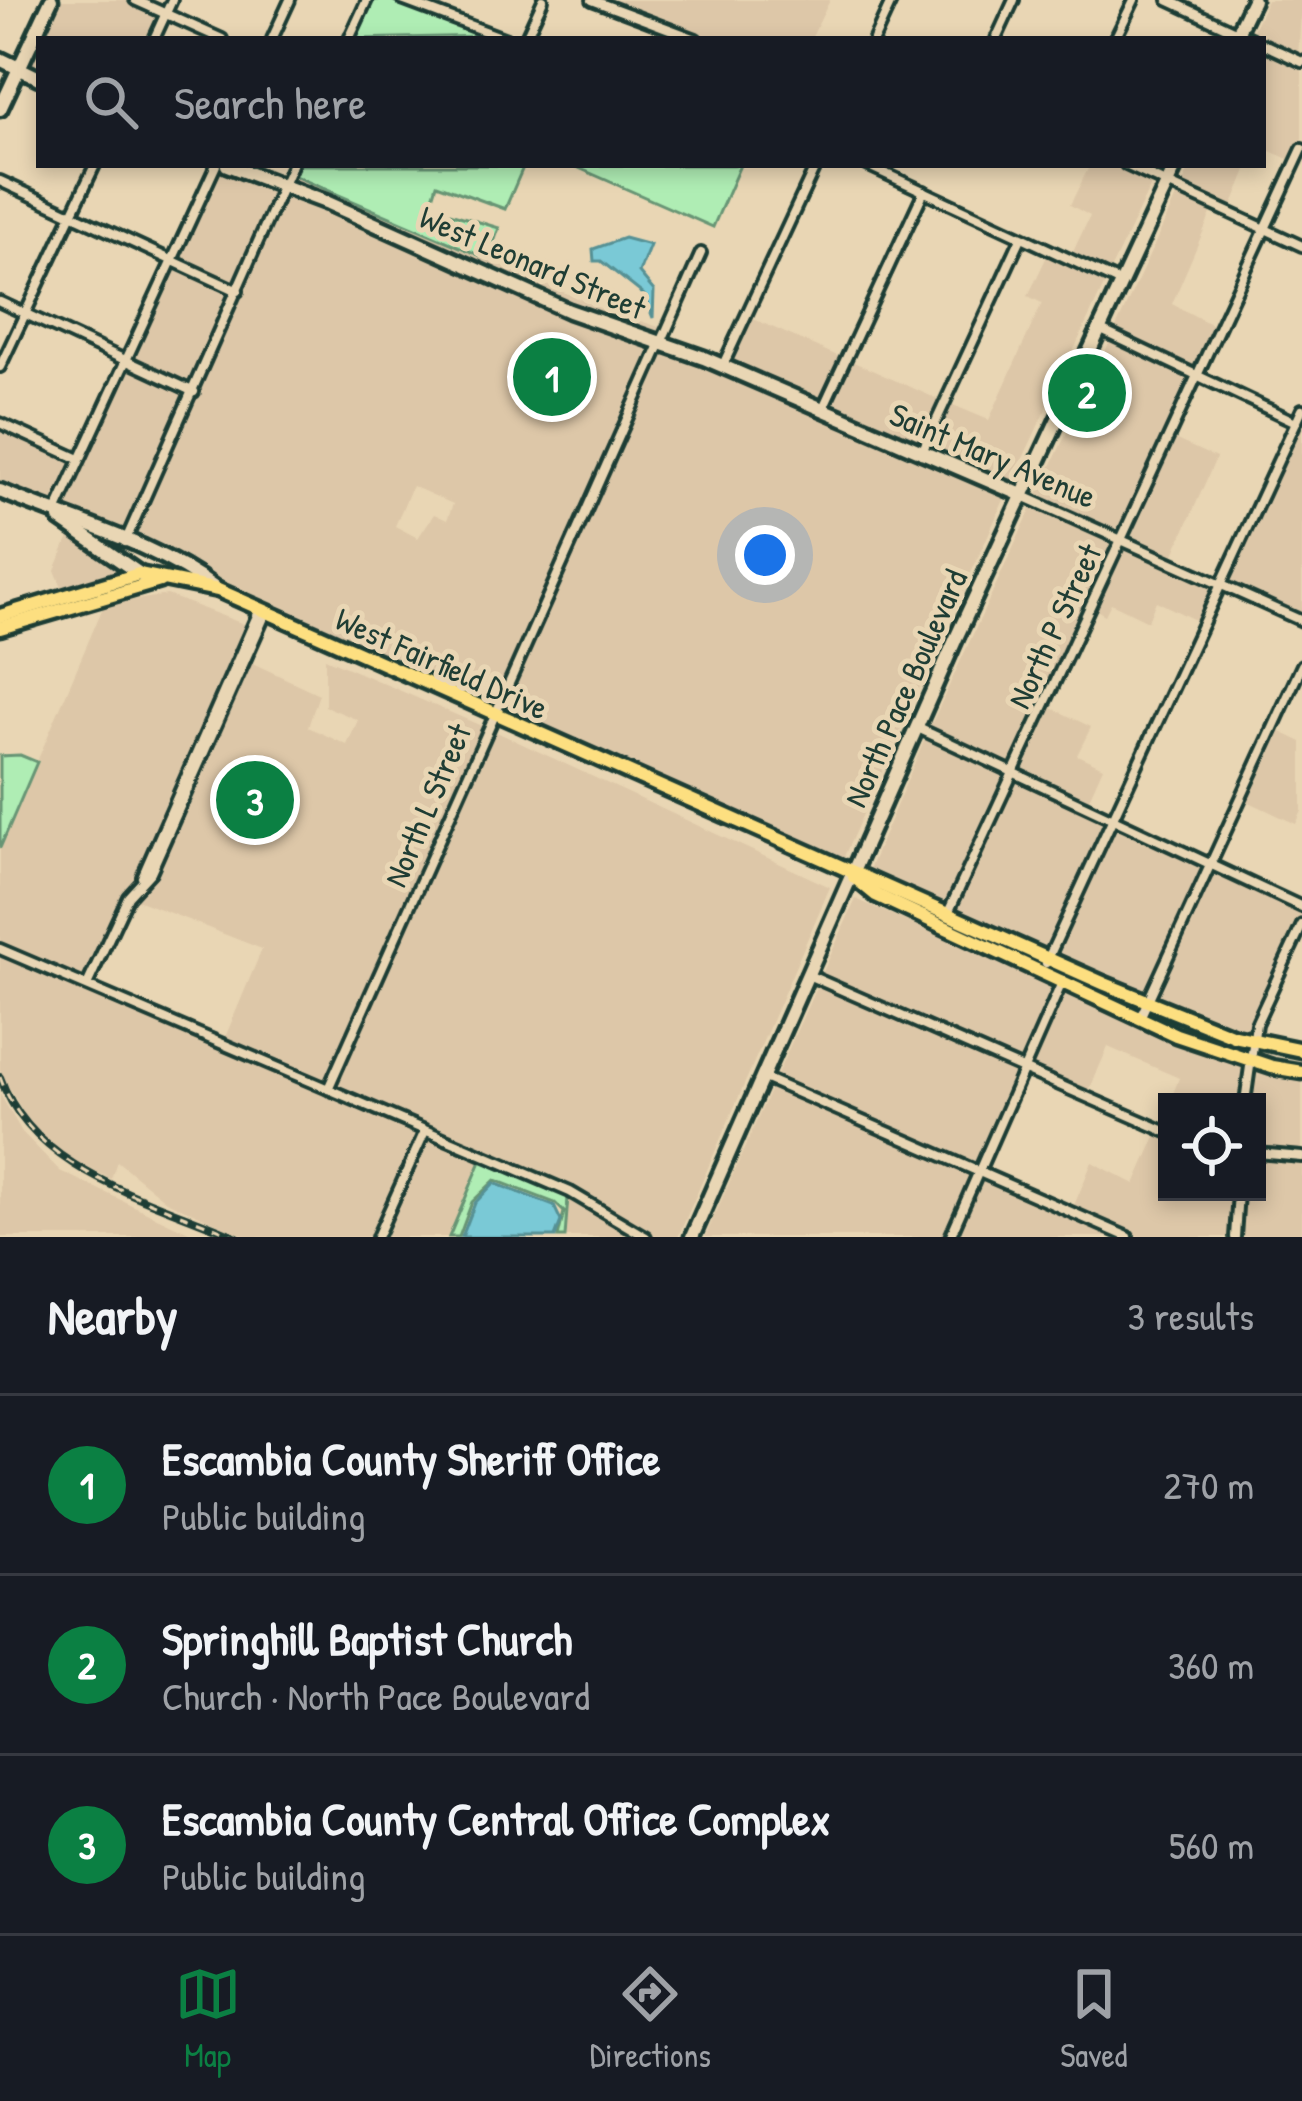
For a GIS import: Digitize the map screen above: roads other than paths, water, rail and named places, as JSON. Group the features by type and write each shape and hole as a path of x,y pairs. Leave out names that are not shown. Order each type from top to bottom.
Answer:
{"main road":[{"path":"0,109 51,0"},
{"path":"1236,36 1252,0"},
{"path":"0,59 36,77"},
{"name":"West Leonard Street","path":"234,168 569,311 660,343"},
{"name":"North Pace Boulevard","path":"692,1237 916,727 1175,168"},
{"name":"Saint Mary Avenue","path":"660,343 722,365 1022,496"},
{"path":"0,490 125,542 218,590"},
{"path":"55,514 146,578"},
{"name":"West Fairfield Drive","path":"0,628 146,578"},
{"name":"West Fairfield Drive","path":"0,616 146,578 218,590 492,716 851,875 884,883 1067,967 1252,1042 1302,1050"},
{"name":"West Fairfield Drive","path":"851,875 876,895 1061,985 1249,1060 1302,1072"}],"street":[{"path":"135,0 215,36"},
{"path":"155,36 172,0"},
{"path":"273,36 290,0"},
{"path":"350,36 367,0"},
{"path":"402,0 498,36"},
{"path":"526,36 543,0"},
{"path":"592,0 688,36"},
{"path":"875,36 892,0"},
{"path":"997,36 1014,0"},
{"path":"1116,36 1134,0"},
{"path":"1168,0 1236,36"},
{"path":"1266,45 1302,62"},
{"name":"North P Street","path":"942,927 1302,149"},
{"path":"0,367 94,168"},
{"path":"55,514 122,360 215,168"},
{"path":"125,542 291,168"},
{"path":"722,365 815,168"},
{"path":"874,168 1121,283"},
{"path":"1133,168 1302,246"},
{"path":"0,181 238,291"},
{"path":"821,410 924,191"},
{"path":"921,454 1022,238"},
{"name":"West Leonard Street","path":"660,343 701,253"},
{"path":"0,302 194,392"},
{"path":"1100,329 1296,422"},
{"name":"North L Street","path":"328,1089 660,343"},
{"path":"1040,975 1302,409"},
{"path":"0,423 77,458"},
{"name":"Saint Mary Avenue","path":"1022,496 1302,621"},
{"path":"87,985 139,884 151,872 262,612"},
{"path":"1139,1019 1302,665"},
{"path":"916,727 1302,907"},
{"path":"1247,1093 1252,1042 1302,925"},
{"path":"0,949 569,1192 646,1237"},
{"path":"950,1237 1067,967"},
{"path":"808,975 1158,1128"},
{"path":"762,1078 1128,1237"},
{"path":"377,1237 425,1131"},
{"path":"1266,1154 1302,1157"},
{"path":"1235,1237 1237,1201"}],"water":[{"path":"624,238 650,245 639,273 654,291 653,318 644,295 601,261 594,261 593,249"},
{"path":"494,1183 554,1206 561,1221 555,1237 462,1237 475,1203"}],"railway":[{"path":"0,1077 16,1110 39,1138 68,1160 134,1195 237,1237"}],"place":[{"name":"Escambia County Sheriff Office","path":"552,377"},
{"name":"Springhill Baptist Church","path":"1087,393"},
{"name":"Escambia County Central Office Complex","path":"255,800"}]}
